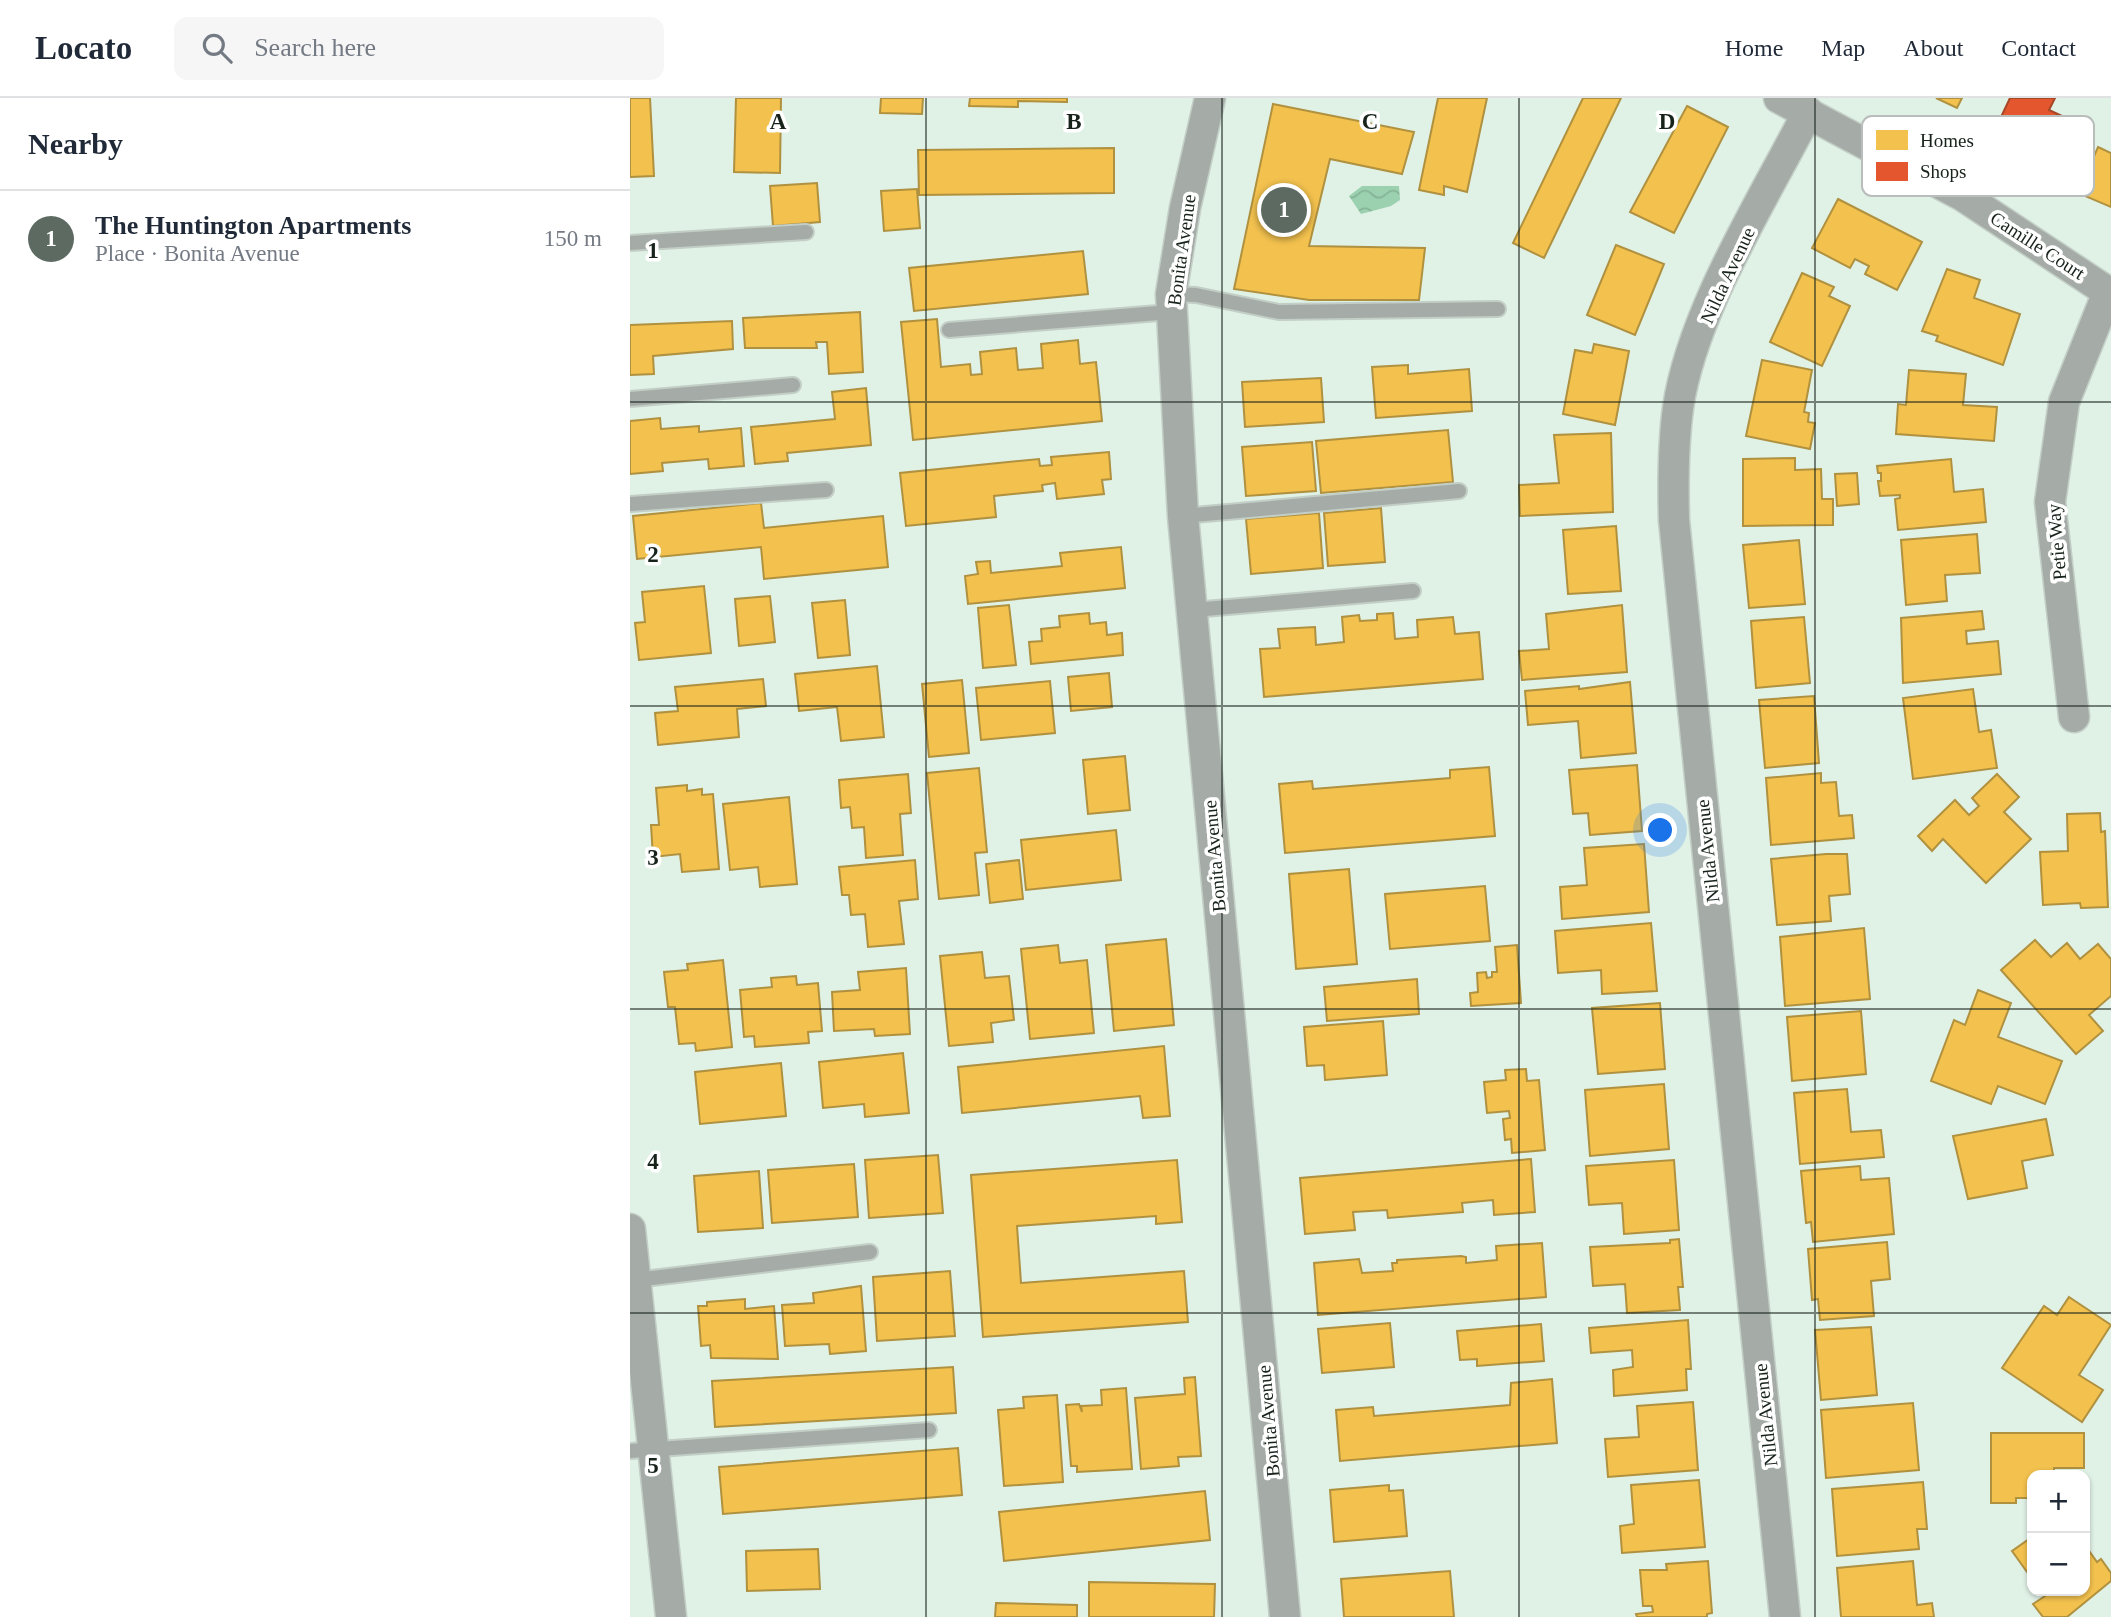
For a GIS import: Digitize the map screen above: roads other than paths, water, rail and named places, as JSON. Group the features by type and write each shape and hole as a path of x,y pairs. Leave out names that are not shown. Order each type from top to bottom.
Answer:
{"street":[{"name":"Bonita Avenue","path":"1210,98 1185,208 1171,303 1183,516 1285,1617"},
{"name":"Camille Court","path":"1779,98 1862,141"},
{"name":"Nilda Avenue","path":"1786,1617 1674,520 1673,462 1678,406 1712,298 1808,112"},
{"name":"Camille Court","path":"1963,196 2110,293"},
{"name":"Petie Way","path":"2074,716 2050,502 2064,402 2110,293"},
{"path":"631,1241 635,1280 640,1450 670,1617"}],"lane":[{"path":"630,243 806,232"},
{"path":"949,330 1171,303 1196,295 1279,312 1498,309"},
{"path":"630,399 793,384"},
{"path":"630,504 826,490"},
{"path":"1183,516 1459,491"},
{"path":"1193,610 1413,591"},
{"path":"635,1280 870,1252"},
{"path":"640,1450 929,1430"}],"water":[{"path":"1362,186 1399,186 1400,200 1391,206 1361,214 1349,196"}],"place":[{"name":"The Huntington Apartments","path":"1284,210"}]}
